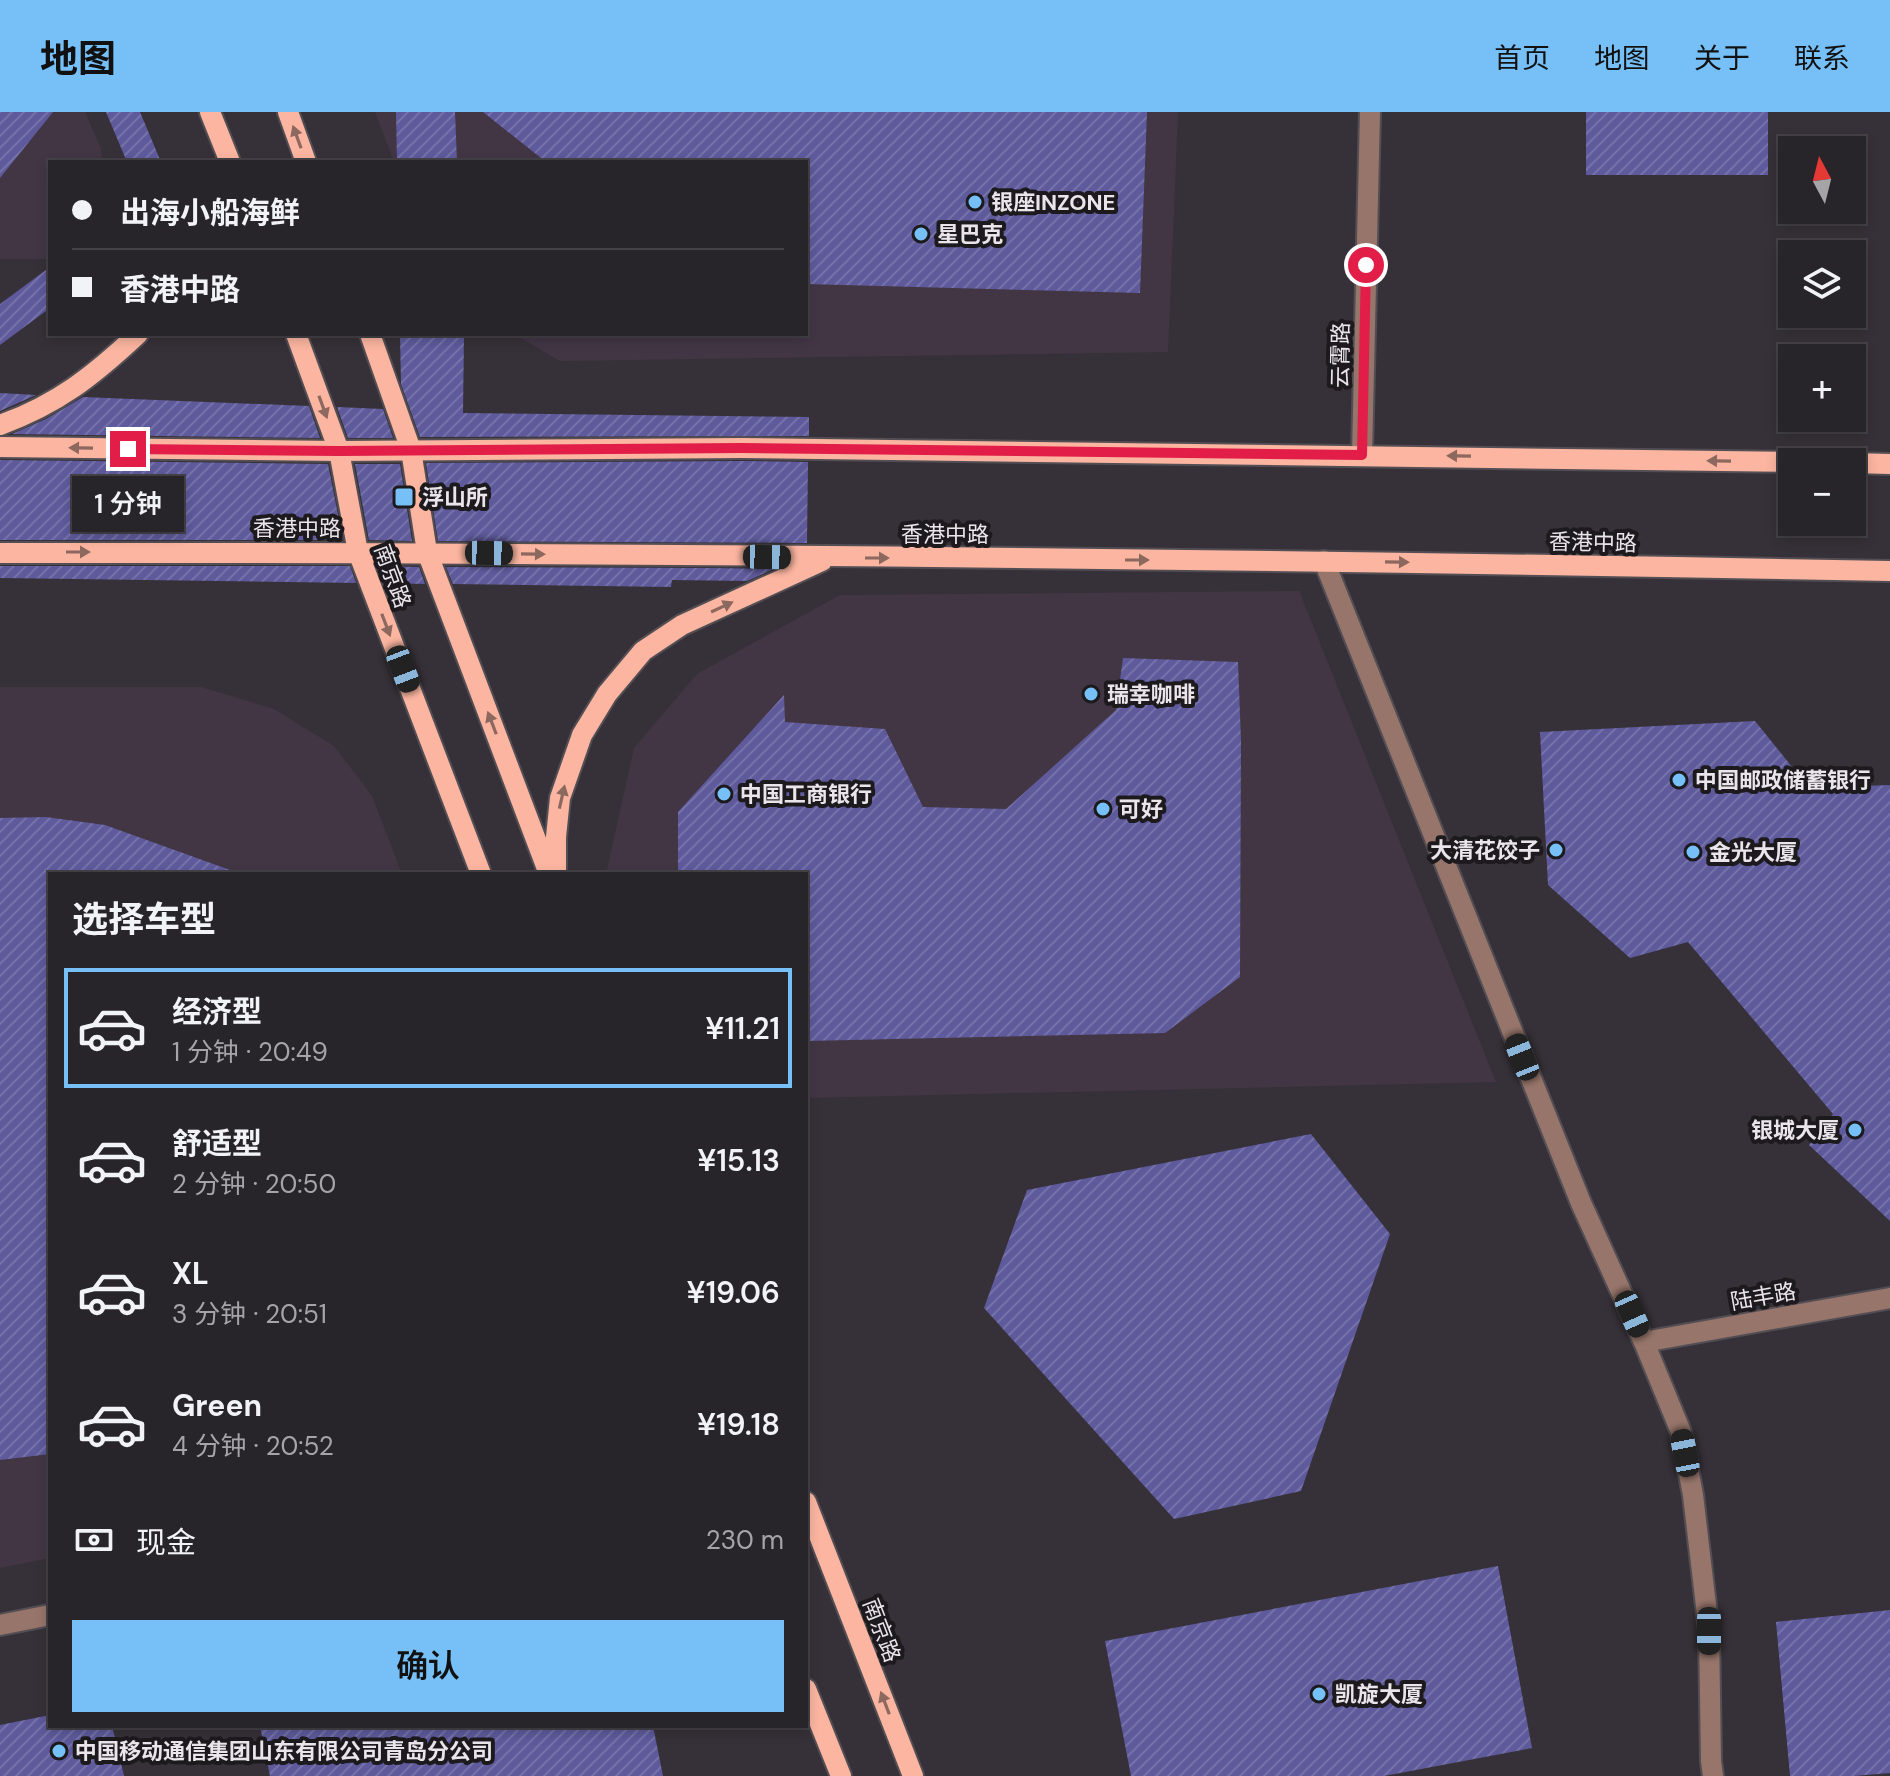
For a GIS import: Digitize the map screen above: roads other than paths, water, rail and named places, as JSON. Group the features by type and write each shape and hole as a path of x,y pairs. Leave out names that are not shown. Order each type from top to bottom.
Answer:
{"main road":[{"path":"210,112 226,159"},
{"path":"288,112 305,160"},
{"path":"0,425 37,412 97,372 136,336"},
{"name":"南京路","path":"297,336 339,451 358,552 480,872"},
{"name":"南京路","path":"371,336 411,450 427,552 548,872"},
{"path":"0,447 339,451 742,448 1778,462"},
{"path":"1866,463 1890,464"},
{"name":"香港中路","path":"0,553 427,552 1324,561 1890,571"},
{"path":"556,872 560,798 582,735 607,694 643,651 682,625 829,558"},
{"name":"南京路","path":"808,1507 913,1776"},
{"path":"808,1694 840,1774"},
{"path":"902,1747 922,1776"}],"street":[{"name":"云霄路","path":"1362,455 1370,112"},
{"path":"1324,561 1581,1203 1681,1432 1693,1495 1709,1631 1713,1776"},
{"name":"陆丰路","path":"1644,1342 1890,1298"},
{"path":"0,1625 48,1615"}],"place":[{"name":"银座INZONE","path":"975,202"},
{"name":"星巴克","path":"921,234"},
{"name":"浮山所","path":"404,497"},
{"name":"瑞幸咖啡","path":"1091,694"},
{"name":"中国邮政储蓄银行","path":"1679,780"},
{"name":"中国工商银行","path":"724,794"},
{"name":"可好","path":"1103,809"},
{"name":"大清花饺子","path":"1556,850"},
{"name":"金光大厦","path":"1693,852"},
{"name":"银城大厦","path":"1855,1130"},
{"name":"凯旋大厦","path":"1319,1694"},
{"name":"中国移动通信集团山东有限公司青岛分公司","path":"59,1751"}]}
